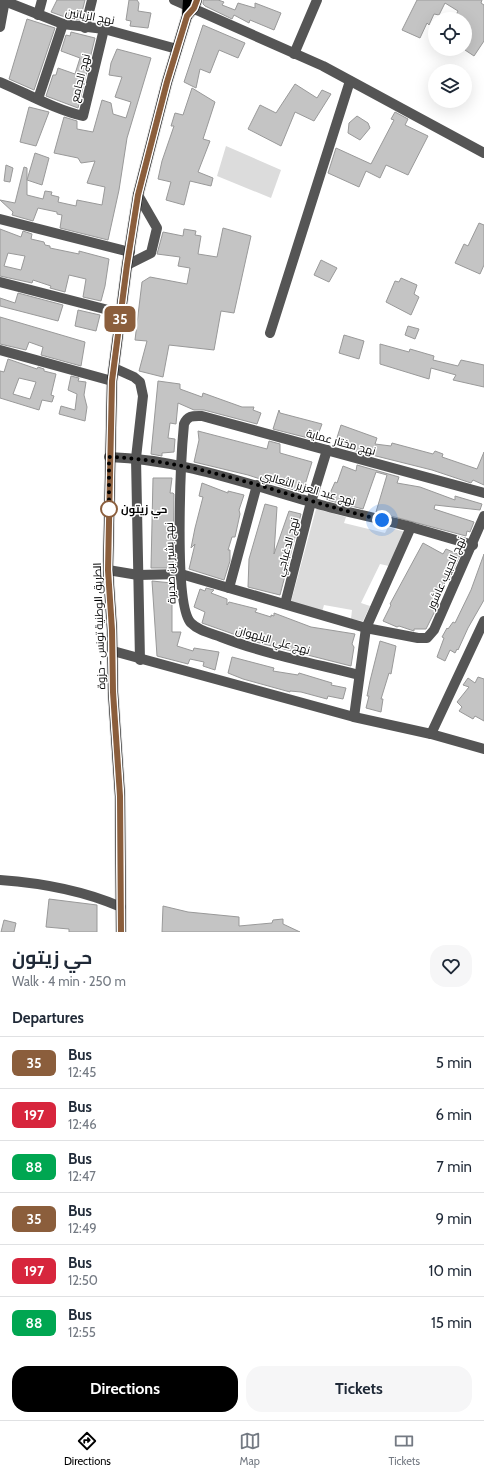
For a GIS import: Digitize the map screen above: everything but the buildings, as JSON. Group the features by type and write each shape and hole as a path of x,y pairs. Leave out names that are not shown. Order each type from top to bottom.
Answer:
{"main road":[{"name":"الطريق الوطنية تونس - حزوة","path":"121,932 120,796 113,692 113,651 108,570 109,457 112,381 120,313 138,195 177,49 191,3"}],"street":[{"path":"0,27 4,0"},
{"name":"نهج الزياتين","path":"4,0 63,24 85,28 104,29 177,49"},
{"path":"38,15 42,0"},
{"path":"85,28 92,0"},
{"path":"174,0 191,3 350,81 484,153"},
{"path":"294,54 317,0"},
{"path":"38,99 63,24"},
{"name":"نهج الجامع","path":"0,82 56,109 83,116 104,29"},
{"path":"270,333 350,81"},
{"path":"127,265 152,253 157,228 138,195"},
{"path":"0,219 130,252"},
{"path":"0,282 120,313"},
{"path":"0,350 112,381"},
{"path":"114,368 134,376 142,387 143,396 136,458 140,660"},
{"name":"نهج مختار عماية","path":"191,416 202,416 484,493"},
{"name":"نهج بشير بن صديرة","path":"187,617 184,610 181,574 181,466 184,424 186,418 191,416"},
{"name":"نهج الدغباجي","path":"285,604 327,450"},
{"name":"نهج عبد العزيز الثعالبي","path":"109,457 136,458 181,466 257,485 312,502 411,527 473,545"},
{"path":"229,588 257,485"},
{"name":"نهج الحبيب عاشور","path":"366,628 418,638 427,638 434,630 473,545 484,516"},
{"path":"354,717 366,628 411,527"},
{"path":"108,570 138,575 181,574 366,628"},
{"name":"نهج علي البلهوان","path":"187,617 199,629 250,648 359,675"},
{"path":"431,734 484,621"},
{"path":"113,651 140,660 354,717 431,734 484,749"},
{"path":"0,880 24,882 74,890 94,895 121,906"}],"shaded area":[{"path":"226,146 281,170 271,198 217,176"},
{"path":"316,509 346,517 344,523 385,533 388,527 405,532 389,566 380,564 361,603 370,606 363,621 351,619 352,610 324,605 322,612 291,602"}],"bus line":[{"name":"35","path":"121,932 120,796 113,692 113,651 108,570 109,457 112,381 127,265 138,195 167,82 187,16 194,8 197,0"}],"place":[{"name":"حي زيتون","path":"109,509"}],"route":[{"path":"109,509 109,515 110,475 109,457 136,458 181,466 257,485 325,506 382,520"}]}
